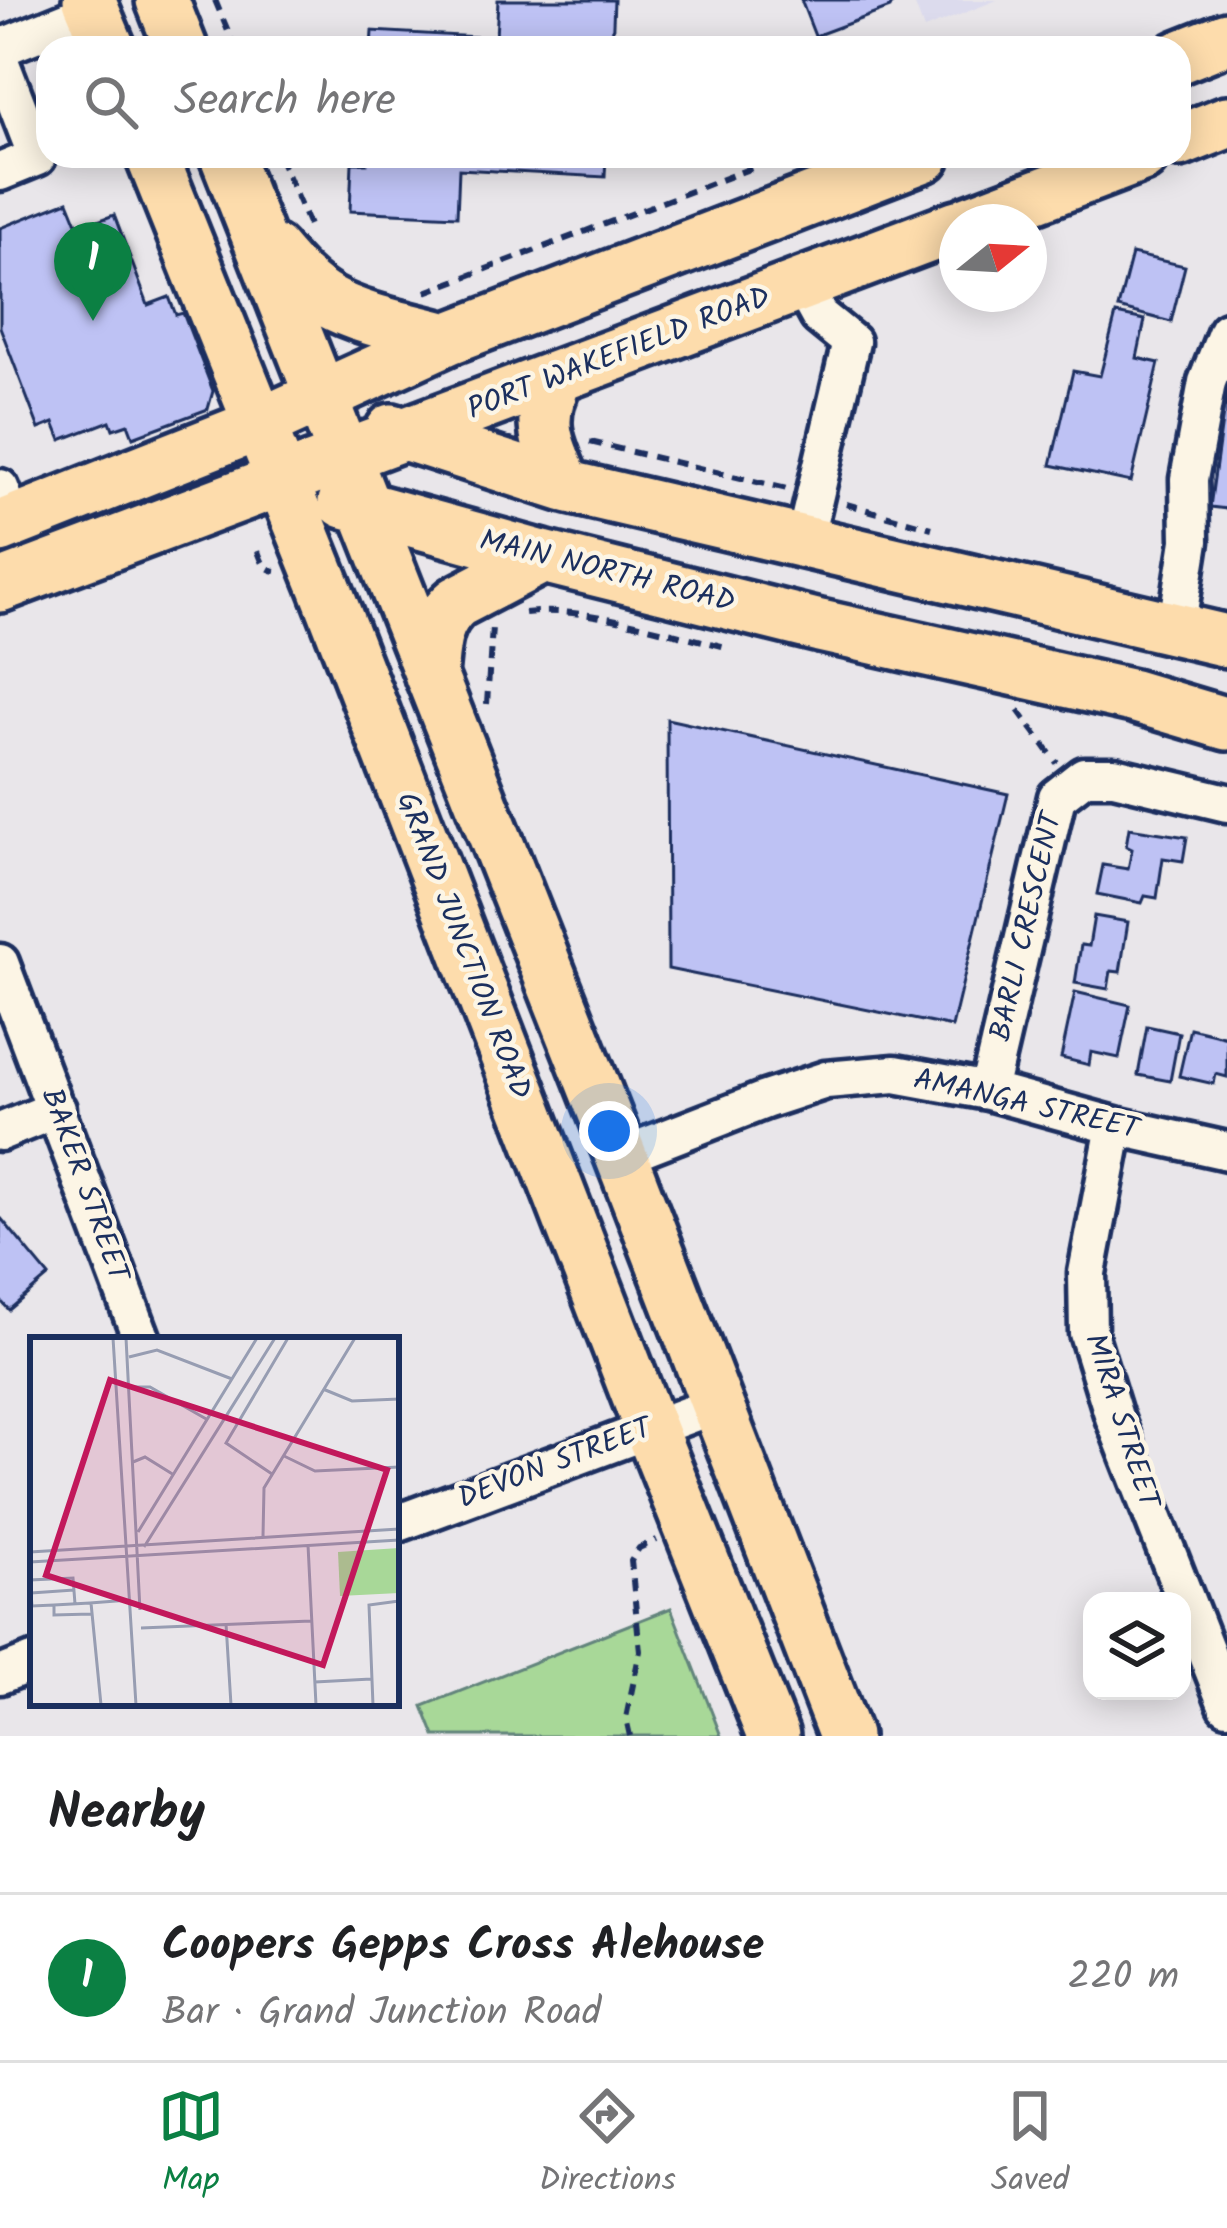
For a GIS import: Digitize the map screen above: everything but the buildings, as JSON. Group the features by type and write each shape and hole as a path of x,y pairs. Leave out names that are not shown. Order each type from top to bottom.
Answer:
{"highway":[{"path":"162,0 177,36"},
{"path":"1191,52 1227,38"},
{"name":"GRAND JUNCTION ROAD","path":"157,168 773,1736"},
{"path":"231,168 845,1736"},
{"path":"4,512 258,425 447,339 893,168"},
{"path":"1012,204 1101,168"},
{"path":"257,232 292,274 329,302 447,339"},
{"name":"PORT WAKEFIELD ROAD","path":"281,481 939,233"},
{"path":"558,376 547,396 543,419 565,487"},
{"path":"321,396 403,435 565,487 1227,641"},
{"path":"0,586 281,481"},
{"name":"MAIN NORTH ROAD","path":"281,481 543,556 820,626 1133,696 1227,724"},
{"path":"431,676 439,622 447,611 543,556"},
{"path":"1133,696 1163,626"},
{"path":"538,1139 621,1156"},
{"path":"574,1231 621,1156"}],"street":[{"path":"38,36 97,19"},
{"path":"0,47 36,37"},
{"path":"0,61 36,154"},
{"path":"0,172 36,157"},
{"path":"802,285 819,316 851,342 804,542"},
{"path":"1163,626 1190,541 1189,479 1207,382 1227,331"},
{"name":"BARLI CRESCENT","path":"988,1091 1057,797 1084,776 1114,776 1227,802"},
{"name":"BAKER STREET","path":"0,963 141,1337"},
{"name":"AMANGA STREET","path":"621,1156 826,1080 895,1074 988,1091 1227,1151"},
{"path":"0,1132 57,1109"},
{"name":"MIRA STREET","path":"1115,1126 1087,1273 1088,1333 1114,1417 1227,1705"},
{"name":"DEVON STREET","path":"399,1523 715,1405"},
{"path":"0,1675 30,1663"}],"path":[{"path":"215,0 230,36"},
{"path":"284,168 316,241"},
{"path":"428,291 751,168"},
{"path":"259,551 268,570 280,571"},
{"path":"510,615 544,610 601,618 746,652"},
{"path":"487,710 492,617"},
{"path":"1018,710 1073,785"},
{"path":"630,1736 626,1718 640,1651 631,1561 639,1548 657,1540"}],"shaded area":[{"path":"913,0 997,0 924,29"}],"green space":[{"path":"671,1608 721,1736 435,1736 423,1706"}],"place":[{"name":"Coopers Gepps Cross Alehouse","path":"93,321"}]}
